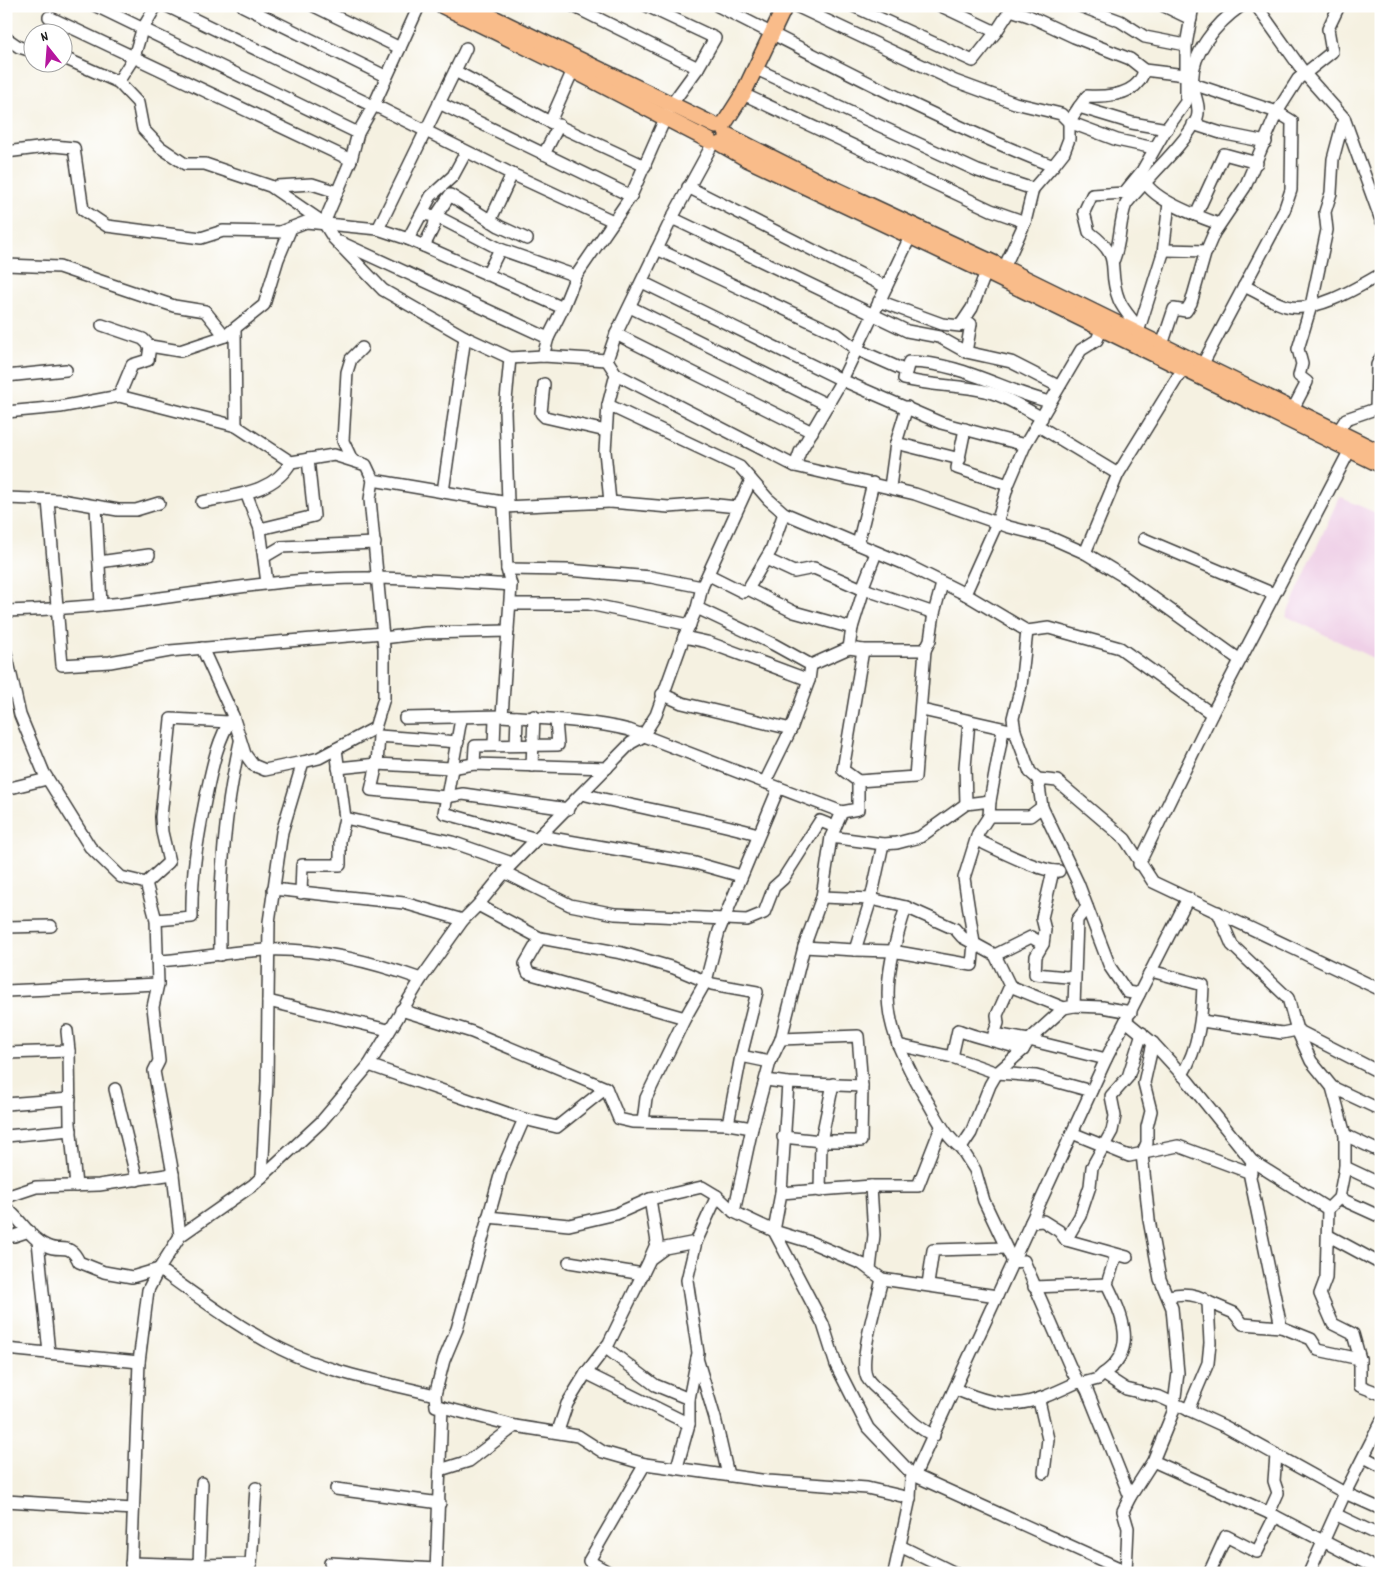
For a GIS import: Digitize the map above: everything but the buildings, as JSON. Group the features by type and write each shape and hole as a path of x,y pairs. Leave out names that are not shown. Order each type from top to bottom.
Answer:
{"main road":[{"path":"443,6 573,70 641,98"},
{"path":"469,6 486,10 667,111 1004,268 1100,317 1138,332 1162,345 1192,367 1379,458"},
{"path":"718,136 743,94 785,6"},
{"path":"718,136 747,159 986,272 1101,330 1292,411 1344,440"}],"street":[{"path":"96,6 142,30 358,133"},
{"path":"118,82 134,57 142,30 156,6"},
{"path":"167,6 466,152 613,221"},
{"path":"243,6 385,76"},
{"path":"314,6 400,48"},
{"path":"324,222 351,160 358,133 419,6"},
{"path":"573,6 698,68"},
{"path":"543,356 548,338 564,308 576,276 631,196 667,111 698,68 715,38 647,6"},
{"path":"718,6 909,104 1009,149 1053,166"},
{"path":"796,6 955,81 1015,103 1061,114 1069,122 1117,140 1154,148"},
{"path":"853,6 973,61 996,32 1011,7 1130,59 1144,70 1189,80 1277,112 1292,121 1294,156 1291,190 1284,211 1244,286 1192,367 1118,474 1086,553"},
{"path":"941,6 996,32"},
{"path":"1080,6 1120,21 1145,38 1186,45"},
{"path":"1164,6 1191,19"},
{"path":"1138,332 1119,301 1113,274 1114,259 1118,248 1120,218 1126,204 1198,117 1198,99 1189,80 1186,45 1193,6"},
{"path":"1114,259 1106,245 1089,232 1084,212 1092,195 1124,193 1142,171 1154,148 1186,102 1189,80 1196,58 1228,15 1241,6"},
{"path":"1162,345 1174,309 1186,311 1191,303 1207,251 1219,224 1245,188 1266,142 1277,112 1298,80 1332,52 1328,29 1339,6"},
{"path":"1258,7 1305,74 1344,118 1381,220"},
{"path":"49,17 351,160"},
{"path":"6,38 22,48"},
{"path":"378,229 466,48"},
{"path":"72,61 118,82 138,103 143,129 160,147 185,164 205,164 274,188 324,222 334,239 383,290 465,337 510,358 543,356 607,360"},
{"path":"754,68 978,171 1034,189"},
{"path":"544,154 573,70"},
{"path":"1004,268 1025,222 1034,189 1064,152 1069,139 1069,122 1079,107 1087,96 1109,98 1132,88 1143,75 1144,70"},
{"path":"454,71 644,166"},
{"path":"743,94 910,174 991,210 1025,222"},
{"path":"439,104 631,196"},
{"path":"1079,107 1132,123 1167,129"},
{"path":"1292,411 1307,382 1299,376 1302,364 1298,349 1311,306 1327,230 1325,212 1331,193 1333,159 1344,118"},
{"path":"1193,124 1220,133 1266,142"},
{"path":"607,360 616,334 672,218 718,136"},
{"path":"6,152 54,146 74,148 83,210 107,226 201,238 223,231 280,232 306,222 324,222 345,227 378,229 408,239 564,308"},
{"path":"408,239 431,196 459,168 466,152"},
{"path":"1196,215 1224,154 1256,163"},
{"path":"1142,171 1144,183 1169,203 1219,224"},
{"path":"490,221 512,174"},
{"path":"274,188 276,186 312,184 337,192"},
{"path":"688,187 886,287"},
{"path":"424,246 434,226 436,216 450,195 490,221 527,239"},
{"path":"1138,332 1164,250 1169,203"},
{"path":"422,214 436,216 500,249 576,276"},
{"path":"672,218 907,331 939,337 966,352 1011,362 1058,386"},
{"path":"102,325 143,339 150,346 180,351 225,336 264,305 278,259 291,228"},
{"path":"795,466 800,452 842,380 910,237"},
{"path":"334,239 548,338"},
{"path":"487,275 500,249"},
{"path":"657,249 837,334 856,349 928,385 987,391 1016,404 1118,474"},
{"path":"1164,250 1207,251"},
{"path":"6,265 59,267 174,306 205,311 225,336"},
{"path":"961,324 972,308 986,272"},
{"path":"1244,286 1286,306 1301,308 1355,289 1381,274"},
{"path":"642,282 842,380 941,423 1025,445"},
{"path":"879,301 942,324 960,326 961,324 972,324 966,352"},
{"path":"630,307 828,405"},
{"path":"235,329 236,426"},
{"path":"965,594 997,523 1008,485 1025,445 1040,422 1058,386 1081,350 1097,340 1101,330"},
{"path":"616,334 812,432"},
{"path":"443,492 465,337"},
{"path":"119,396 132,365 148,360 150,346"},
{"path":"352,460 343,441 347,372 351,359 362,348"},
{"path":"1140,864 1212,714 1274,594 1344,440 1346,419 1378,408 1377,364 1381,356"},
{"path":"494,745 508,631 511,585 507,569 505,411 510,358"},
{"path":"607,360 616,374 795,466 890,487 997,523 1049,537 1086,553 1123,576 1240,660"},
{"path":"905,375 909,362 931,362 958,368 1023,396 1050,402"},
{"path":"6,376 66,370"},
{"path":"610,502 606,431 608,406 616,374"},
{"path":"544,384 541,414 545,417 606,431"},
{"path":"6,412 60,406 119,396 236,426 291,462 334,455 366,465 373,480 370,499 383,636 384,698 375,728 319,758 265,770 253,765 245,754 202,648"},
{"path":"608,406 740,466 751,480 784,513 905,564 965,594 1027,632 1049,628 1120,648 1212,714"},
{"path":"890,487 896,443 907,407"},
{"path":"965,429 957,468 1008,485"},
{"path":"896,443 960,459"},
{"path":"260,529 314,516 308,458"},
{"path":"202,502 246,493 267,485 284,475 291,462"},
{"path":"373,480 506,505 610,502 669,507 708,504 737,507"},
{"path":"256,1488 252,1564 131,1568 139,1362 148,1290 180,1236 262,1177 321,1122 369,1065 388,1030 420,979 463,920 478,905 512,863 631,743 642,737 656,715 662,694 697,608 702,587 751,480"},
{"path":"858,544 873,483"},
{"path":"246,493 260,529 267,583"},
{"path":"6,498 48,500 136,510 159,503"},
{"path":"48,500 62,665 110,662 170,651 202,648 425,633 508,631"},
{"path":"96,506 101,605"},
{"path":"709,575 743,592 748,589 771,550 784,513"},
{"path":"1144,539 1274,594"},
{"path":"264,557 281,547 375,543"},
{"path":"849,648 852,628 863,589 876,553"},
{"path":"99,562 149,555"},
{"path":"766,559 794,572 814,568 863,589 934,613"},
{"path":"507,569 568,570 651,576 702,587"},
{"path":"6,611 101,605 267,583 377,577 511,585"},
{"path":"863,650 843,770 858,781 915,777 922,710 925,650 930,640 934,613 942,584"},
{"path":"748,589 794,612 852,628"},
{"path":"510,604 589,604 690,625"},
{"path":"697,608 773,644 811,665"},
{"path":"1027,632 1021,686 1014,718 1015,731 1030,772 1038,779 1057,781 1125,839 1153,882 1381,990"},
{"path":"684,637 707,642 808,680"},
{"path":"811,665 849,648 863,650 925,650"},
{"path":"6,653 20,715 47,779 90,847 121,877 146,883"},
{"path":"765,782 791,729 808,680 811,665"},
{"path":"662,694 682,703 791,729"},
{"path":"922,710 984,723 1003,730 1015,731"},
{"path":"405,718 461,719 534,716 630,730 642,737 842,812 858,809 858,781"},
{"path":"532,766 534,716"},
{"path":"516,744 517,717"},
{"path":"146,883 169,862 162,832 162,817 171,719 231,719"},
{"path":"156,920 192,918 191,882 198,831 215,754 231,719"},
{"path":"461,719 444,813 538,838 695,863 741,876"},
{"path":"474,764 475,746 516,744 558,745 556,720"},
{"path":"966,804 965,767 969,721"},
{"path":"804,947 892,951 972,965 974,944 964,878 978,833 989,816 1003,730"},
{"path":"458,742 379,736 377,764 371,790 446,797 463,794 568,808"},
{"path":"220,955 219,895 225,822 240,742"},
{"path":"301,893 302,865 340,865 340,841 345,818 336,749"},
{"path":"262,1177 267,1081 269,922 282,832 303,762"},
{"path":"338,768 377,764 451,768 474,764 607,768"},
{"path":"6,789 47,779"},
{"path":"1038,779 1042,807 1087,907 1110,968 1127,992 1139,994"},
{"path":"644,1122 646,1098 706,980 723,920 778,789"},
{"path":"460,817 463,794"},
{"path":"582,794 678,816 713,821 758,834"},
{"path":"504,872 570,905 615,914 747,920 764,913 774,887 783,879 820,821 833,832 883,844 920,837 966,804 990,802"},
{"path":"989,816 1030,816 1042,807"},
{"path":"734,1212 752,1128 770,1062 781,1038 804,947 822,897 833,832 842,812"},
{"path":"345,818 452,842 512,863"},
{"path":"977,840 1053,871 1070,870"},
{"path":"855,950 871,899 883,844"},
{"path":"1053,871 1042,918 1045,930 1043,944 1036,956 1035,974 1067,977 1074,975"},
{"path":"146,883 156,920 158,984 152,1007 159,1061 154,1071 173,1174 180,1236"},
{"path":"273,889 404,903 463,920"},
{"path":"822,897 871,899 906,907 955,929 962,937 996,954 1010,986 1069,1007 1102,1007 1128,1017 1182,1075 1251,1167 1250,1177 1281,1327"},
{"path":"894,1573 914,1474 934,1436 1106,1059 1188,898"},
{"path":"478,905 540,938 631,956 674,968 712,984 757,992 741,1056 728,1124"},
{"path":"906,907 892,951 887,988 889,1021 898,1045 941,1127 949,1139 960,1148 975,1170 984,1201 1013,1262"},
{"path":"960,1148 971,1133 990,1085 997,1074 1022,1050 1029,1040 1069,1007 1074,975 1077,920 1087,907"},
{"path":"1218,912 1232,945 1288,998 1297,1030 1311,1060 1332,1087 1345,1135 1345,1167 1339,1198 1328,1209 1329,1236 1325,1268 1326,1278 1320,1294 1333,1324 1353,1334 1360,1359 1360,1386 1381,1394"},
{"path":"6,927 51,926"},
{"path":"996,954 1031,937 1043,944"},
{"path":"540,938 525,964 528,973 685,1018"},
{"path":"157,961 268,950 337,956 379,964 420,979"},
{"path":"1151,971 1204,985 1202,1021 1192,1059 1182,1075"},
{"path":"6,992 158,984"},
{"path":"993,1037 998,1023 997,1014 1010,986"},
{"path":"268,1001 388,1030"},
{"path":"400,1010 472,1032 606,1088 619,1119 644,1122 728,1124 752,1128"},
{"path":"1202,1021 1282,1034 1297,1030 1381,1073"},
{"path":"67,1030 71,1130 76,1186"},
{"path":"952,1057 958,1030 974,1037 1029,1040 1106,1059"},
{"path":"1066,1240 1080,1216 1090,1186 1092,1167 1112,1131 1115,1116 1111,1096 1128,1077 1142,1033"},
{"path":"781,1038 858,1036 862,1086 861,1141 821,1141 783,1137"},
{"path":"993,1037 1022,1050"},
{"path":"788,1083 783,1137 781,1193 774,1231 822,1324 836,1365 868,1428 914,1474 1128,1572 1128,1528 1123,1511 1153,1461 1175,1404 1178,1373 1172,1308 1169,1296 1164,1290 1160,1279 1149,1220 1142,1154 1147,1143 1147,1126 1151,1111 1144,1083 1153,1043"},
{"path":"898,1045 952,1057 997,1074 1036,1076 1091,1091"},
{"path":"6,1053 69,1051"},
{"path":"741,1056 770,1062"},
{"path":"369,1065 524,1119 557,1127 606,1088"},
{"path":"766,1080 788,1083 862,1086"},
{"path":"820,1191 821,1141 832,1084"},
{"path":"1332,1087 1381,1110"},
{"path":"116,1089 137,1180"},
{"path":"7,1103 70,1099"},
{"path":"524,1119 501,1172 457,1328 444,1360 435,1395 436,1406 515,1426 558,1431 578,1436 603,1452 645,1464 768,1481 867,1488 910,1498"},
{"path":"781,1193 871,1186 918,1186 941,1127"},
{"path":"6,1136 71,1130"},
{"path":"1072,1133 1129,1156 1178,1146 1251,1167 1328,1209"},
{"path":"1345,1135 1381,1152"},
{"path":"1345,1167 1381,1184"},
{"path":"6,1197 36,1187 76,1186 137,1180 173,1174"},
{"path":"870,1270 874,1234 871,1186"},
{"path":"488,1217 569,1225 616,1214 650,1199 702,1187 717,1196 734,1212 774,1231 810,1242 870,1270 882,1279 928,1284 997,1296"},
{"path":"717,1196 696,1242 687,1280 696,1357 715,1418 728,1475"},
{"path":"1339,1198 1381,1217"},
{"path":"558,1431 567,1404 586,1374 606,1348 657,1242 650,1199"},
{"path":"6,1208 18,1218 38,1241 49,1248 65,1247 76,1255 79,1262 104,1272 132,1277 159,1269"},
{"path":"1031,1222 1043,1221 1050,1223 1066,1240 1121,1256 1107,1284"},
{"path":"6,1236 29,1232"},
{"path":"1329,1236 1381,1264"},
{"path":"38,1241 49,1353"},
{"path":"650,1259 665,1248 696,1242"},
{"path":"928,1284 933,1250 1006,1248"},
{"path":"1013,1262 1024,1261 1034,1287 1080,1383 1130,1497"},
{"path":"569,1262 643,1274"},
{"path":"159,1269 226,1316 281,1349 331,1369 435,1395"},
{"path":"882,1279 865,1358 865,1372 874,1386 892,1401 915,1426 934,1436"},
{"path":"1034,1287 1107,1284"},
{"path":"955,1389 986,1402 1010,1406 1039,1401 1080,1383 1098,1378 1113,1367 1121,1352 1126,1334 1117,1304 1107,1284"},
{"path":"1169,1296 1182,1294 1200,1296 1208,1302 1234,1313 1243,1324 1281,1327 1311,1339 1318,1350 1360,1359"},
{"path":"1188,1410 1208,1363 1210,1343 1208,1302"},
{"path":"606,1348 655,1386 690,1399"},
{"path":"6,1349 139,1362"},
{"path":"677,1467 689,1424 690,1399 696,1357"},
{"path":"586,1374 689,1424"},
{"path":"1103,1374 1126,1389 1160,1398 1226,1427 1345,1493 1381,1509"},
{"path":"1039,1401 1048,1439 1044,1473"},
{"path":"330,1563 436,1571 440,1503 442,1407"},
{"path":"440,1470 469,1461 515,1426"},
{"path":"1309,1573 1337,1515 1345,1493 1380,1428"},
{"path":"1210,1573 1226,1536 1257,1552 1272,1515 1278,1492 1274,1481 1276,1455"},
{"path":"1364,1457 1381,1466"},
{"path":"1153,1461 1272,1515 1381,1571"},
{"path":"610,1573 589,1560 645,1464"},
{"path":"199,1565 202,1483"},
{"path":"336,1489 440,1503"},
{"path":"6,1501 133,1509"},
{"path":"1337,1515 1381,1536"},
{"path":"900,1546 955,1573"}],"shaded area":[{"path":"1339,497 1381,515 1381,662 1286,616"}]}
